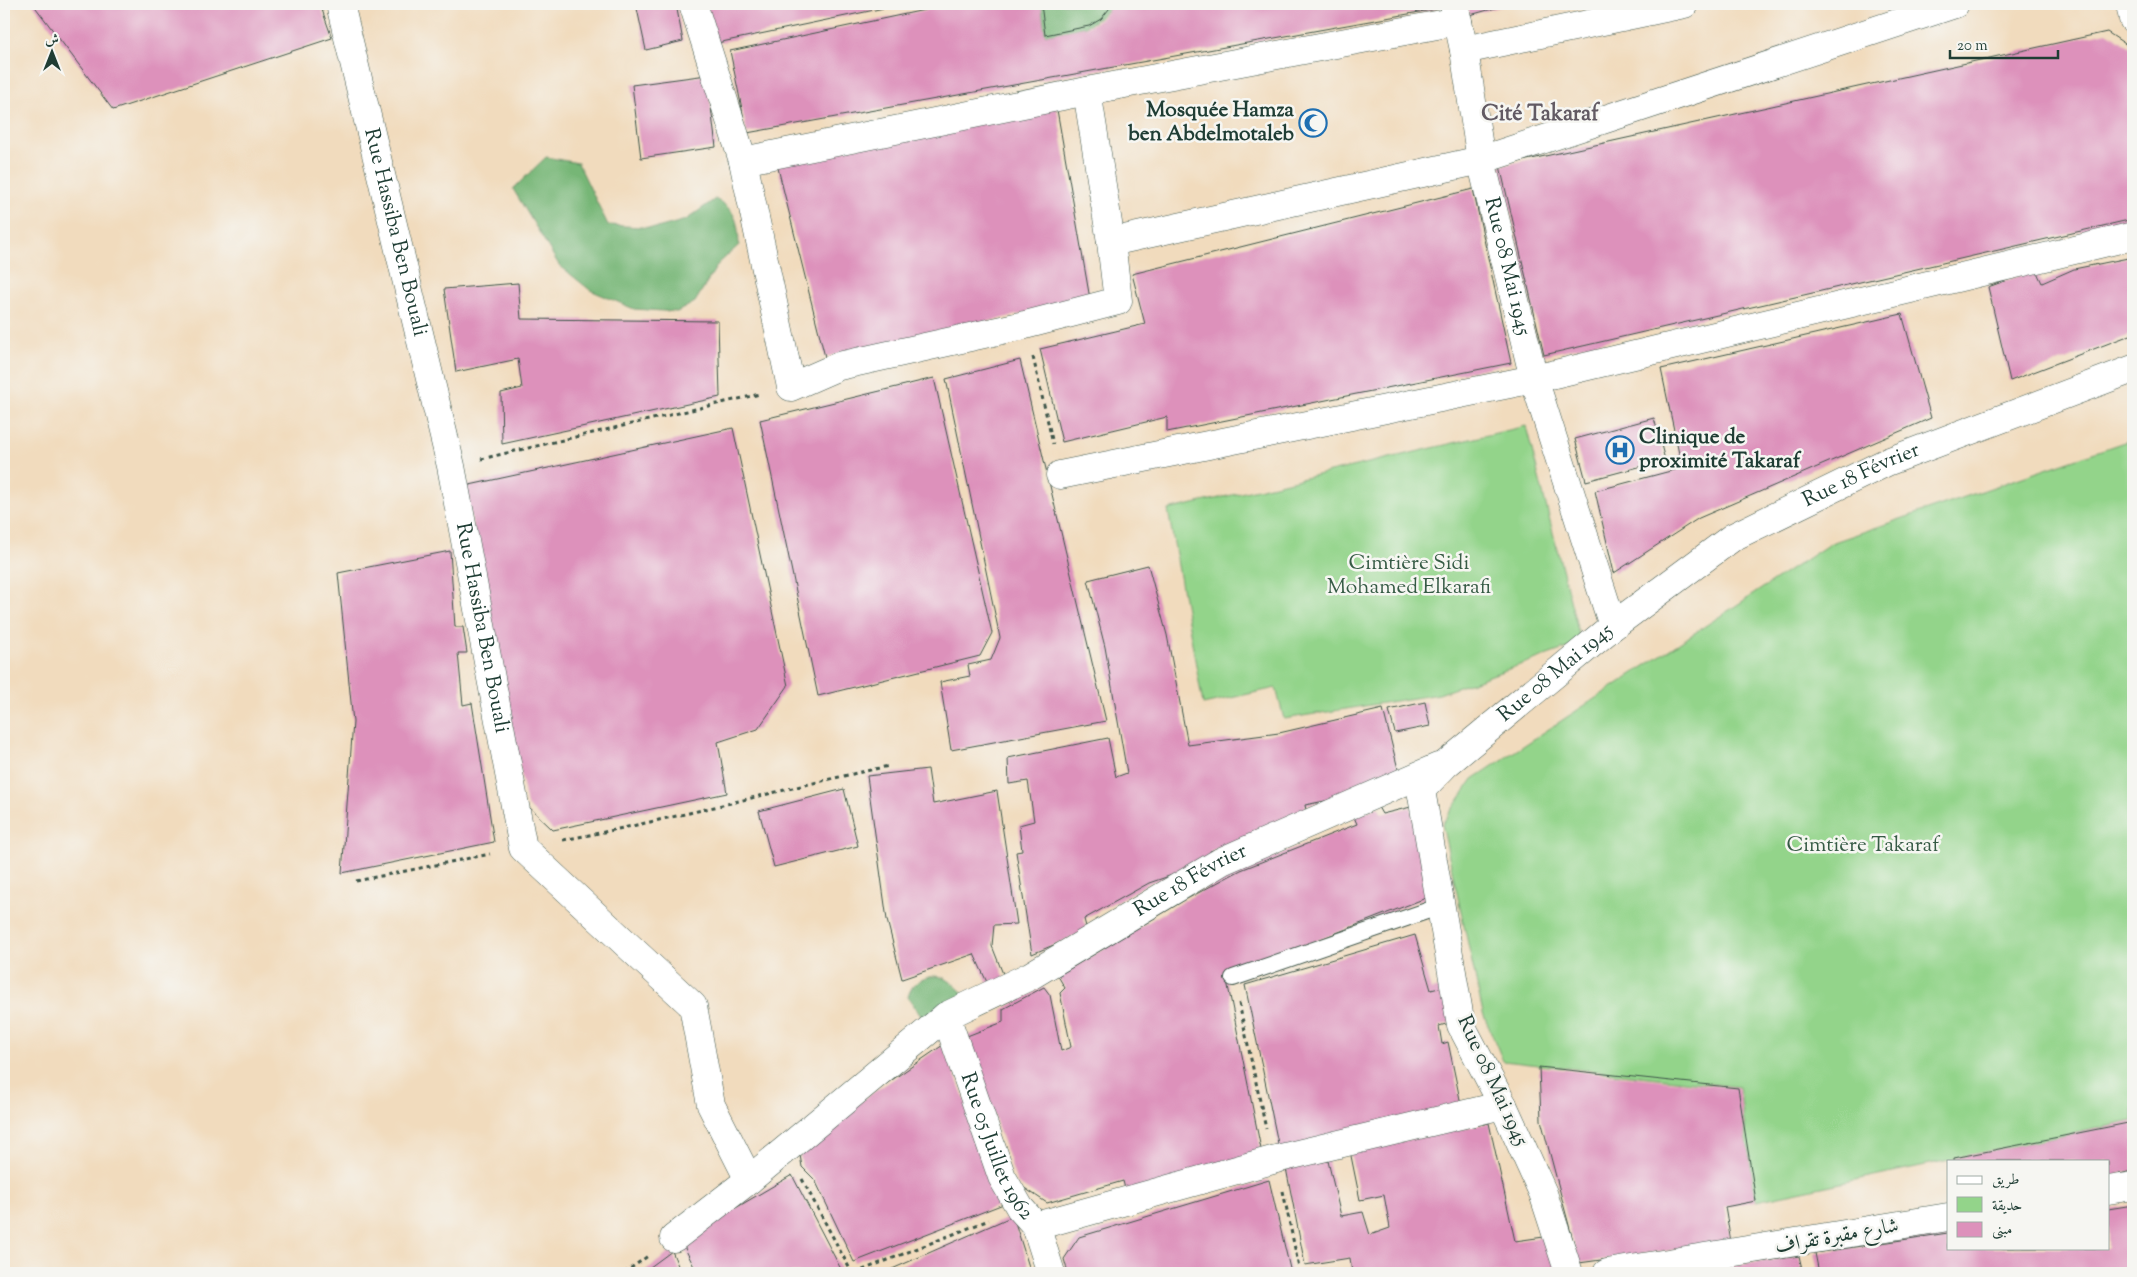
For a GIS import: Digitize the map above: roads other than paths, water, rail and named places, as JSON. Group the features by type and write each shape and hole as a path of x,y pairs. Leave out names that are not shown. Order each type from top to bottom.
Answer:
{"street":[{"name":"Rue Hassiba Ben Bouali","path":"340,4 451,466 523,848 693,1006 711,1105 749,1180"},
{"path":"693,4 743,161 791,386 839,366 1026,325 1118,301 1111,242 1087,91"},
{"path":"1464,50 1684,4"},
{"path":"1111,242 1481,160 1955,4"},
{"path":"2130,4 2133,19"},
{"path":"743,161 1087,91 1456,12"},
{"name":"Rue 08 Mai 1945","path":"1456,12 1464,50 1481,160 1534,379 1613,626 1446,764 1421,790 1461,1025 1503,1105 1543,1193 1569,1273"},
{"path":"1060,475 1534,379 2133,236"},
{"name":"Rue 18 Février","path":"1613,626 1733,537 1887,462 2133,369"},
{"name":"Rue 18 Février","path":"674,1238 749,1180 785,1148 946,1016 1030,976 1222,861 1446,764"},
{"name":"Rue 05 Juillet 1962","path":"946,1016 1002,1177 1028,1217 1051,1273"},
{"path":"1028,1217 1503,1105"},
{"path":"2110,1190 2133,1186"},
{"name":"شارع مقبرة تقراف","path":"1607,1273 1947,1217"}],"lane":[{"path":"1233,978 1441,906"}],"place":[{"name":"Mosquée Hamza ben Abdelmotaleb","path":"1313,123"},
{"name":"Clinique de proximité Takaraf","path":"1620,450"}],"district":[{"name":"Cité Takaraf","path":"1540,115"}],"park label":[{"name":"Cimtière Sidi Mohamed Elkarafi","path":"1409,576"},
{"name":"Cimtière Takaraf","path":"1863,846"}]}
